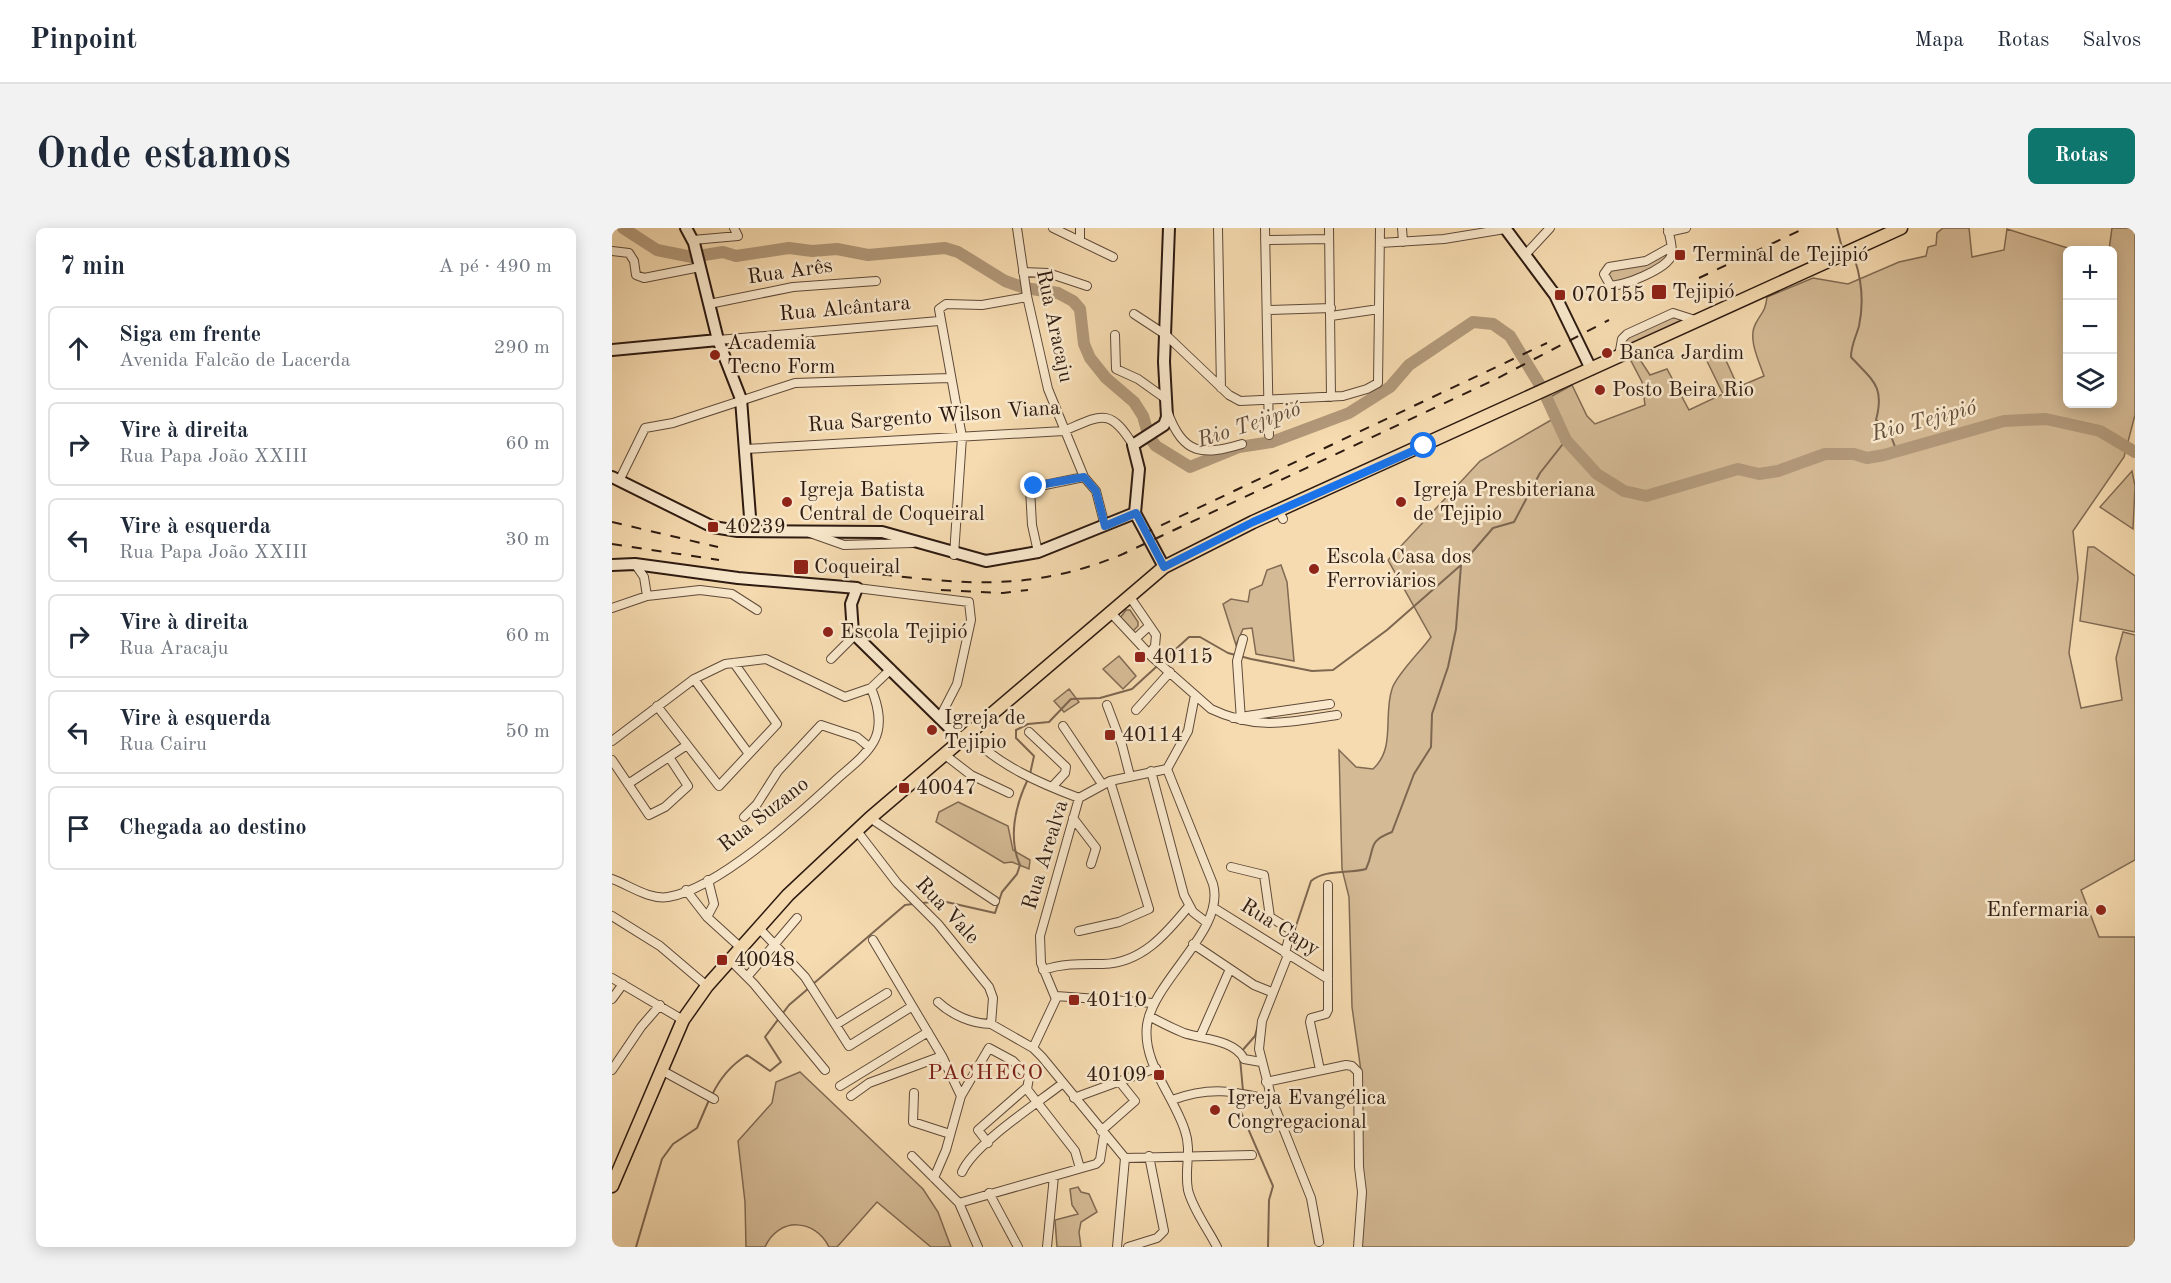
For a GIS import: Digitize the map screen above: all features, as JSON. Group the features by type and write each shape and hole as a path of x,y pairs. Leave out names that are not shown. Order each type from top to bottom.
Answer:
{"main road":[{"path":"612,1186 683,1020 707,986 740,947 788,895 870,818 1164,567 1281,515 1695,320 1901,228"}],"street":[{"path":"686,228 694,242 718,340 741,399 751,530"},
{"name":"Rua Aracaju","path":"1017,228 1027,297 1048,389 1084,477 1096,491 1105,526"},
{"path":"1053,228 1113,257"},
{"path":"1080,228 1080,241"},
{"path":"1169,228 1166,335 1167,412 1173,428 1196,449 1215,452 1242,444"},
{"path":"1218,228 1221,388"},
{"path":"1265,228 1269,435"},
{"path":"1329,228 1331,397"},
{"path":"1134,314 1166,335 1221,388 1240,401 1353,394 1378,383 1380,228"},
{"path":"1402,228 1403,242"},
{"path":"1525,255 1550,228"},
{"path":"1671,247 1646,261 1610,267 1604,274 1607,282 1613,286 1621,286 1664,265 1671,256 1671,247 1668,230 1686,228"},
{"path":"1380,243 1505,229 1556,295 1591,369"},
{"path":"694,242 736,232"},
{"path":"1265,240 1329,239"},
{"path":"612,251 629,254 634,261 636,275 644,278 700,265"},
{"path":"1023,273 1048,273 1087,286"},
{"name":"Rua Arês","path":"709,304 793,287 876,281"},
{"path":"954,555 962,437 939,321 939,309 943,305 982,305 1027,297"},
{"path":"1267,310 1331,312 1379,309"},
{"name":"Rua Alcântara","path":"612,350 939,321"},
{"path":"1115,335 1116,369 1138,379 1166,399"},
{"path":"950,378 795,383 674,423 644,428 639,443 616,479 697,521 725,529 882,532 954,555 986,561 1038,552 1136,513 1164,567"},
{"path":"1133,445 1164,425 1167,412"},
{"name":"Rua Sargento Wilson Viana","path":"745,449 1064,431 1090,420 1108,417 1121,425 1138,457 1136,513"},
{"path":"1038,552 1032,525 1030,488 1084,477"},
{"path":"612,565 635,564 758,580 857,588 969,602 970,620 957,684 940,717"},
{"path":"635,564 644,577 647,596"},
{"path":"857,588 851,604 854,634 940,717 966,738 1028,778 1079,798"},
{"path":"612,608 647,596 700,590 739,597 757,610"},
{"path":"1130,597 1157,640 1151,655"},
{"path":"1111,613 1162,666 1211,709 1232,718 1285,723 1337,715"},
{"path":"1136,638 1149,626"},
{"path":"831,659 854,634"},
{"path":"1241,719 1240,654 1243,639"},
{"path":"612,741 694,679 716,667 765,659 838,696 852,696 871,688 891,669"},
{"path":"657,706 719,786 777,724 734,663"},
{"path":"1136,710 1170,672"},
{"path":"694,679 749,754"},
{"name":"Rua Suzano","path":"612,879 659,898 686,890 708,880 772,836 869,747 879,721 871,688"},
{"path":"1195,695 1188,731 1167,769 1213,884 1214,908 1153,1003 1149,1016 1147,1046 1185,1131 1189,1155 1187,1179 1191,1197 1217,1247"},
{"path":"1107,705 1122,745 1130,776"},
{"path":"1241,719 1330,705"},
{"path":"744,817 757,804 778,771 822,725 849,734 869,747"},
{"path":"1063,726 1102,784"},
{"path":"1029,732 1066,767 1065,773 1052,787"},
{"path":"628,784 687,745"},
{"path":"945,755 971,775 1009,793"},
{"path":"612,760 649,815 665,807 687,786 669,757"},
{"name":"Rua Arealva","path":"1056,996 1043,970 1040,936 1079,798 1110,781 1167,769"},
{"path":"1151,771 1184,895 1189,906 1206,922"},
{"path":"1079,931 1119,922 1148,910 1110,781"},
{"path":"870,818 995,900"},
{"path":"1073,818 1096,848 1091,864"},
{"name":"Rua Vale","path":"857,831 897,883 918,903 989,987 993,998 991,1022"},
{"path":"1231,867 1256,872 1265,877 1270,917 1291,930 1287,954 1259,1034 1261,1062 1272,1100 1311,1198 1318,1242"},
{"path":"707,916 714,904 708,880"},
{"path":"1320,1070 1310,1022 1311,1018 1328,1012 1328,885"},
{"path":"686,890 707,916 740,947"},
{"path":"1043,970 1068,963 1112,963 1129,959 1159,941 1189,906"},
{"name":"Rua Capy","path":"1214,908 1328,980"},
{"path":"612,916 660,946 707,986"},
{"path":"747,977 797,918"},
{"path":"758,927 811,985 849,1046 911,1007"},
{"path":"873,940 942,1056 961,1096"},
{"path":"1193,944 1254,985 1269,991"},
{"path":"730,960 825,1070"},
{"path":"1200,1037 1230,969"},
{"path":"612,978 683,1020"},
{"path":"612,999 623,984"},
{"path":"837,1024 887,993"},
{"path":"1033,1048 1054,1008 1056,996 1153,1003"},
{"path":"938,1002 950,1013 982,1024 991,1022 1033,1048 1125,1158"},
{"path":"612,1071 641,1027 660,1005"},
{"path":"1149,1016 1185,1033 1239,1052 1244,1059 1261,1062"},
{"path":"840,1086 927,1032"},
{"path":"934,1178 961,1096 989,1048 1013,1061 1029,1078 1026,1088 978,1130 988,1143"},
{"path":"850,1096 869,1083 942,1056"},
{"path":"1266,1082 1320,1070 1352,1066 1358,1072 1359,1167 1362,1192 1358,1247"},
{"path":"1074,1098 1156,1068"},
{"path":"661,1070 714,1099"},
{"path":"959,1203 1100,1161 1102,1133 1135,1101 1119,1081"},
{"path":"962,1172 966,1164 988,1143 1063,1083"},
{"path":"1026,1088 1055,1129 1075,1151 1080,1168"},
{"path":"1172,1100 1203,1091 1220,1090 1272,1100"},
{"path":"914,1093 912,1119 915,1124 950,1134"},
{"path":"1125,1158 1252,1155"},
{"path":"912,1156 959,1203 978,1247"},
{"path":"1128,1247 1163,1234 1149,1156"},
{"path":"1117,1247 1125,1158"},
{"path":"1047,1247 1054,1176"},
{"path":"988,1193 1018,1247"}],"shaded area":[{"path":"1943,228 1969,228 1972,257 2004,250 2007,229 2063,247 2063,408 2117,408 2117,246 2110,246 2112,228 2135,228 2135,415 2124,457 2073,531 2078,578 2069,653 2081,708 2122,700 2116,658 2123,632 2135,635 2135,860 2081,890 2099,937 2135,937 2135,1247 1361,1247 1361,1071 1352,1007 1349,897 1342,869 1339,750 1356,767 1373,769 1380,761 1387,742 1388,710 1394,683 1431,637 1388,560 1480,461 1553,419 1552,396 1572,385 1587,416 1595,424 1645,405 1642,382 1629,357 1637,355 1650,375 1667,369 1689,410 1723,394 1703,353 1720,347 1738,387 1764,376 1755,350 1753,335 1767,297 1813,278 1848,284 1899,262 1926,256 1928,247 1936,245 1937,233"},
{"path":"1672,248 1672,256 1640,278 1609,284 1606,270"},
{"path":"1673,313 1689,320 1620,349 1621,341"},
{"path":"2132,471 2135,486 2133,529 2100,507"},
{"path":"821,536 894,537 904,542 855,544"},
{"path":"2088,547 2094,547 2135,576 2135,632 2080,621"},
{"path":"1281,565 1287,582 1294,661 1256,654 1252,628 1243,629 1236,645 1223,604 1231,599 1248,602 1250,590 1262,585 1267,570"},
{"path":"1126,610 1130,610 1138,622 1138,626 1133,631 1120,618"},
{"path":"1119,656 1136,676 1123,689 1103,669"},
{"path":"1069,689 1079,702 1064,712 1054,701"},
{"path":"958,802 1008,826 1013,850 1030,860 1029,869 1012,862 1004,863 936,822 939,812"},
{"path":"800,1072 923,1189 938,1212 951,1247 931,1247 877,1202 837,1247 829,1247 823,1237 815,1231 806,1226 797,1225 779,1230 765,1247 746,1247 745,1202 738,1141 772,1103 776,1082"},
{"path":"1078,1187 1081,1192 1089,1194 1097,1212 1081,1222 1079,1232 1081,1247 1057,1247 1055,1220 1078,1214 1072,1205 1070,1189"}],"waterway":[{"name":"Rio Tejipió","path":"623,228 657,250 692,257 723,252 736,256 789,248 812,251 837,249 868,255 945,248 958,252 1005,281 1025,288 1058,293 1073,301 1080,309 1084,344 1090,358 1106,378 1134,402 1143,416 1149,437 1156,446 1190,467 1239,447 1272,442 1349,413 1390,387 1409,365 1473,322 1493,324 1510,336 1543,390 1566,440 1597,474 1624,491 1646,496 1738,469 1759,474 1778,471 1825,454 1854,454 1867,458 1884,455 2004,421 2046,419 2100,431 2135,452"},
{"path":"1837,228 1842,248"},
{"path":"1855,260 1861,284 1862,301 1859,326 1851,357 1871,379 1878,391 1876,420 1888,428 1897,452"},
{"path":"1030,774 1034,756 1016,738 1016,730 1028,724 1049,722 1071,699 1100,698 1132,689 1189,637 1200,637 1228,653 1251,659 1312,671 1333,670 1387,630 1461,565 1493,528 1514,522 1540,473 1566,440"},
{"path":"1294,932 1311,881 1330,873 1366,869 1375,843 1392,832 1414,774 1431,747 1432,714 1448,667 1456,629 1461,565"},
{"path":"922,903 942,901 995,913 1002,892 1017,874 1020,865 1014,844 1015,822 1028,779"},
{"path":"813,984 905,905 913,904"},
{"path":"712,1095 727,1072 747,1055 770,1071 781,1062 765,1037 789,1005 809,988"},
{"path":"1241,1052 1255,1036 1258,1025"},
{"path":"1240,1058 1243,1091"},
{"path":"1241,1097 1240,1110 1273,1186 1269,1200 1268,1247"},
{"path":"636,1247 662,1159 673,1144 697,1128 709,1100"}],"railway":[{"path":"1699,278 1805,228"},
{"path":"862,572 931,580 994,582 1057,575 1089,566 1123,554 1496,379 1609,320"},
{"path":"1143,534 1547,343"},
{"path":"612,522 718,547"},
{"path":"612,544 719,560"},
{"path":"941,590 1003,593 1028,590"}],"place":[{"name":"Terminal de Tejipió","path":"1680,255"},
{"name":"Tejipió","path":"1659,292"},
{"name":"070155","path":"1560,295"},
{"name":"Banca Jardim","path":"1607,353"},
{"name":"Academia Tecno Form","path":"715,355"},
{"name":"Posto Beira Rio","path":"1600,390"},
{"name":"Igreja Batista Central de Coqueiral","path":"787,502"},
{"name":"Igreja Presbiteriana de Tejipio","path":"1401,502"},
{"name":"40239","path":"713,527"},
{"name":"Coqueiral","path":"801,567"},
{"name":"Escola Casa dos Ferroviários","path":"1314,569"},
{"name":"Escola Tejipió","path":"828,632"},
{"name":"40115","path":"1140,657"},
{"name":"Igreja de Tejipio","path":"932,730"},
{"name":"40114","path":"1110,735"},
{"name":"40047","path":"904,788"},
{"name":"Enfermaria","path":"2101,910"},
{"name":"40048","path":"722,960"},
{"name":"40110","path":"1074,1000"},
{"name":"40109","path":"1159,1075"},
{"name":"Igreja Evangélica Congregacional","path":"1215,1110"}],"district":[{"name":"PACHECO","path":"986,1073"}],"route":[{"path":"1034,486 1084,477 1089,480 1096,491 1105,526 1136,513 1164,567 1253,522 1424,446"}]}
